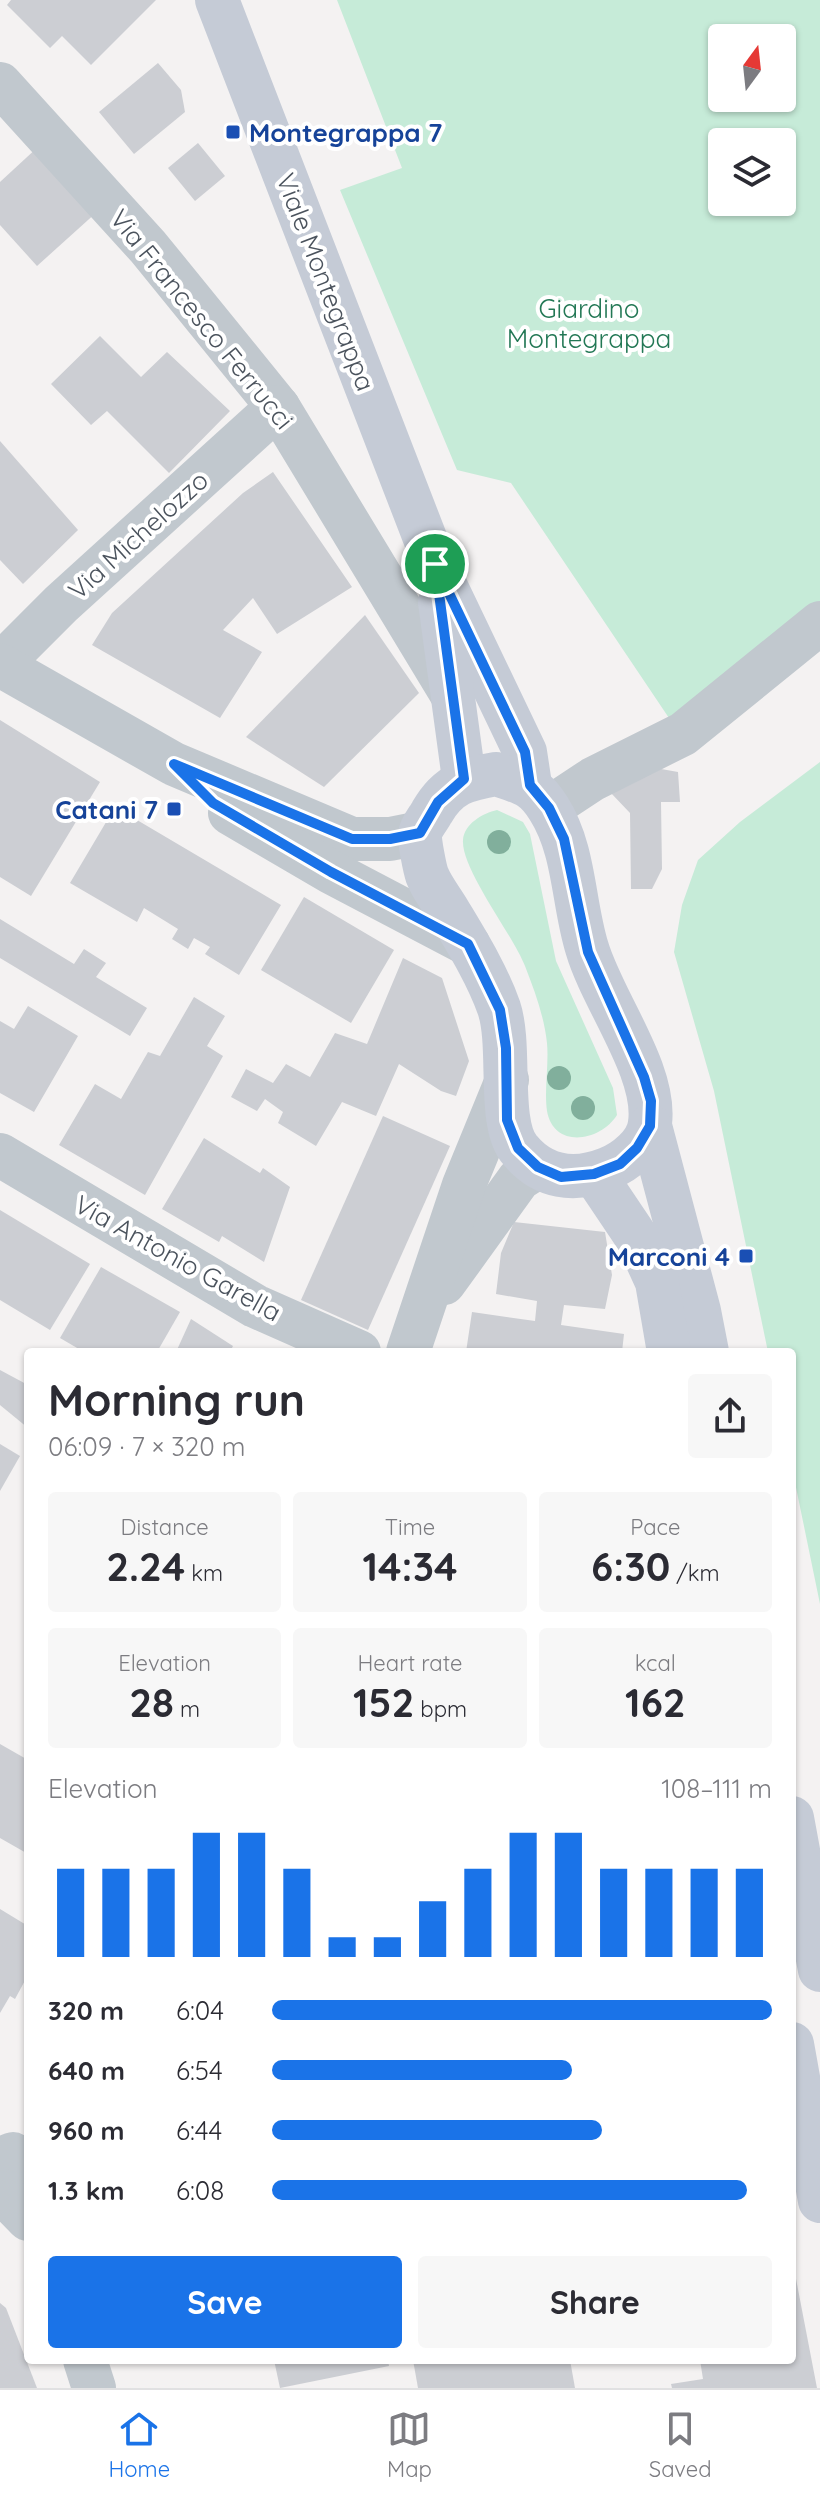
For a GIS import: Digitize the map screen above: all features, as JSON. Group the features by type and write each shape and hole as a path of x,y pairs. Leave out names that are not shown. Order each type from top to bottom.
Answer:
{"main road":[{"name":"Viale Montegrappa","path":"217,0 435,564"},
{"path":"435,564 464,779"},
{"path":"435,564 525,752 540,796 564,839 588,952 644,1077 651,1101 650,1126 706,1348"},
{"path":"540,796 496,774 464,779 438,802 420,833 427,875 468,944 500,1010 507,1080 507,1120 518,1148 538,1167 561,1177 594,1174 620,1164 637,1148 650,1126"},
{"path":"594,1174 637,1238 657,1282 668,1348"},
{"path":"796,1840 820,1970"},
{"path":"796,2066 820,2201"}],"street":[{"name":"Via Francesco Ferrucci","path":"0,84 148,247 278,407 453,696"},
{"name":"Via Michelozzo","path":"0,665 61,604 278,407"},
{"path":"540,796 593,779 683,734 820,623"},
{"path":"0,665 174,764 352,839 390,839 420,833"},
{"path":"174,764 213,803 331,872 468,944"},
{"path":"412,1338 464,1185 507,1080"},
{"name":"Via Antonio Garella","path":"0,1155 255,1306 350,1348"},
{"path":"412,1338 519,1179 538,1167"},
{"path":"16,2163 24,2200"},
{"path":"86,2364 94,2388"}],"green space":[{"name":"Giardino Montegrappa","path":"337,0 820,0 820,601 758,658 671,721 511,483 457,470 340,190 402,168"},
{"path":"820,762 820,1604 796,1487 796,1348 767,1348 714,1091 674,952 682,905 698,860 740,822"},
{"path":"497,810 523,822 530,834 556,961 613,1088 617,1115 610,1124 590,1135 568,1136 551,1123 546,1103 547,1043 539,1004 519,953 470,868 465,852 463,840 467,829 480,817"}],"building":[{"path":"11,0 156,0 91,65 62,36 50,48 7,5"},
{"path":"158,63 181,90 185,112 134,154 99,112"},
{"path":"198,143 225,176 195,201 168,168"},
{"path":"39,146 98,211 37,266 0,225 0,182"},
{"path":"100,336 141,377 167,352 230,411 169,473 107,411 91,425 51,384"},
{"path":"0,441 78,530 23,584 0,560"},
{"path":"273,472 352,587 277,634 253,598 223,630 262,652 220,718 92,645 112,613 243,493"},
{"path":"365,615 419,693 324,787 246,737"},
{"path":"0,720 100,782 31,896 0,877"},
{"path":"650,767 678,772 680,802 661,802 662,869 652,889 631,889 630,813 611,793"},
{"path":"115,807 281,905 239,975 205,954 210,947 194,938 188,949 172,939 178,929 144,908 137,922 70,883"},
{"path":"304,897 394,950 351,1023 261,970"},
{"path":"0,919 74,964 84,949 106,963 96,977 147,1008 130,1036 0,958"},
{"path":"403,958 442,978 469,1061 456,1096 441,1091 399,1064 376,1116 342,1102 316,1146 278,1123 283,1112 265,1099 257,1111 231,1097 246,1069 273,1083 286,1064 310,1077 335,1033 367,1044"},
{"path":"194,997 225,1016 207,1046 223,1056 145,1195 59,1145 95,1084 121,1099 148,1052 160,1056"},
{"path":"28,1006 78,1036 34,1112 0,1093 0,1021 14,1029"},
{"path":"383,1116 450,1146 368,1330 301,1300"},
{"path":"204,1138 260,1173 263,1168 290,1187 264,1262 222,1236 219,1242 162,1209"},
{"path":"0,1210 90,1264 50,1330 0,1300"},
{"path":"514,1222 605,1232 612,1275 605,1309 564,1305 561,1325 624,1334 622,1348 467,1348 472,1312 535,1321 537,1301 496,1294 501,1253"},
{"path":"101,1267 180,1312 159,1348 77,1348 60,1338"},
{"path":"191,1319 233,1346 232,1348 178,1348"},
{"path":"0,1370 24,1383 24,1425 0,1405"},
{"path":"0,1444 20,1456 0,1491"},
{"path":"0,1744 24,1758 24,1852 0,1838"},
{"path":"0,1909 24,1924 24,1982 15,1999 10,1996 0,2013"},
{"path":"796,2279 817,2388 672,2388 671,2384 703,2379 701,2364 796,2364"},
{"path":"0,2303 6,2308 24,2354 24,2364 28,2364 37,2388 0,2388"},
{"path":"275,2364 389,2364 389,2366 280,2388"},
{"path":"414,2364 571,2364 575,2388 418,2388"}],"place":[{"name":"Montegrappa 7","path":"233,132"},
{"name":"Catani 7","path":"174,809"},
{"name":"Marconi 4","path":"746,1256"}],"route":[{"path":"435,564 525,752 530,785 549,808 564,839 588,952 644,1077 651,1101 650,1126 637,1148 620,1164 594,1174 561,1177 538,1167 518,1148 507,1120 506,1048 500,1010 468,944 331,872 213,803 174,764 352,839 390,839 420,833 438,802 464,779 435,564"}]}
